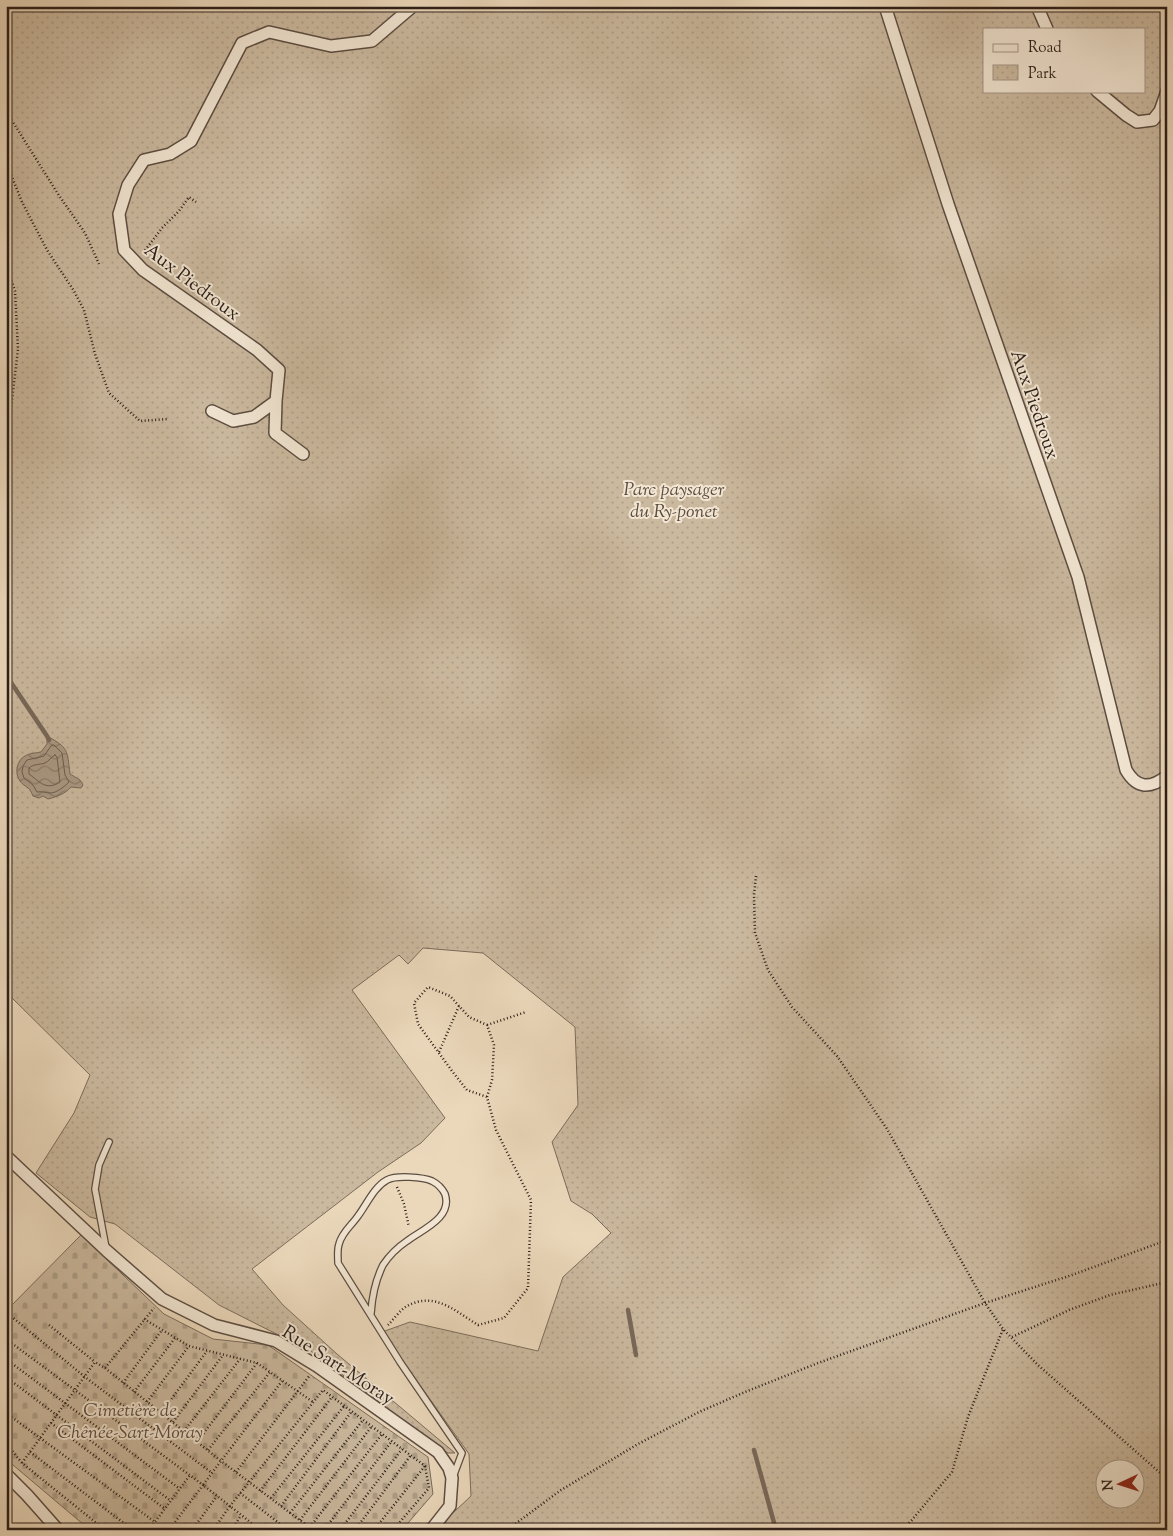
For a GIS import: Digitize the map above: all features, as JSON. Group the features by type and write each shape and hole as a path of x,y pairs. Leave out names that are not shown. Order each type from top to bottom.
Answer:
{"street":[{"name":"Aux Piedroux","path":"303,454 275,433 279,370 257,350 143,270 124,250 119,214 128,185 144,160 170,154 191,141 242,43 269,32 332,46 372,41 413,6"},
{"name":"Aux Piedroux","path":"886,6 948,204 1078,577 1126,770 1130,778 1138,784 1154,783 1167,776"},
{"path":"1037,6 1046,28"},
{"path":"1097,92 1126,116 1137,122 1153,120 1160,111 1167,90"},
{"path":"212,411 233,421 254,417 276,401"},
{"name":"Rue Sart-Moray","path":"6,1156 162,1300 214,1325 276,1341 317,1366 438,1452 449,1468 452,1478"},
{"path":"6,1474 28,1495 58,1530"},
{"path":"431,1530 450,1506 452,1478"}],"lane":[{"path":"107,1251 95,1189 99,1164 109,1142"},
{"path":"370,1313 372,1298 383,1266 393,1253 431,1225 440,1216 446,1205 441,1187 433,1181 424,1178 396,1177 387,1180 378,1188 345,1232 339,1243 338,1263 382,1332 462,1454 452,1478"}],"path":[{"path":"6,111 85,233 99,264"},
{"path":"6,162 22,202 47,250 84,310 95,354 109,393 140,421 168,420"},
{"path":"135,261 148,249 162,228 180,211 189,197 196,202"},
{"path":"6,264 15,291 18,349 6,441"},
{"path":"756,876 754,895 755,933 768,970 792,1007 837,1056 887,1129 985,1303 1003,1329 1038,1366 1167,1479"},
{"path":"487,1096 467,1090 418,1024 414,1003 428,987 450,996 469,1017 487,1025 526,1012"},
{"path":"439,1052 459,1006"},
{"path":"382,1332 406,1306 425,1300 444,1303 478,1325 504,1318 528,1288 531,1200 496,1130 487,1096 492,1080 494,1045 487,1025"},
{"path":"393,1187 398,1187 404,1204 411,1238"},
{"path":"507,1530 561,1490 638,1444 699,1412 818,1363 1167,1240"},
{"path":"1012,1337 1069,1310 1102,1298 1167,1282"},
{"path":"105,1368 144,1319 162,1300"},
{"path":"6,1323 12,1317 85,1377 212,1473"},
{"path":"144,1319 189,1346 257,1364 313,1402"},
{"path":"49,1325 221,1461 312,1529 382,1434"},
{"path":"901,1530 952,1472 968,1417 1003,1329"},
{"path":"123,1382 162,1330"},
{"path":"6,1338 190,1475 260,1530"},
{"path":"134,1392 175,1338"},
{"path":"147,1402 189,1346"},
{"path":"161,1413 207,1351"},
{"path":"173,1422 223,1355"},
{"path":"6,1359 180,1489"},
{"path":"184,1431 240,1359"},
{"path":"22,1463 95,1362"},
{"path":"197,1442 257,1364"},
{"path":"236,1472 317,1366"},
{"path":"208,1450 270,1372"},
{"path":"6,1377 171,1501"},
{"path":"169,1530 282,1381"},
{"path":"212,1530 323,1390 425,1466 429,1488 394,1530"},
{"path":"260,1491 332,1397"},
{"path":"271,1498 344,1406"},
{"path":"281,1506 352,1411"},
{"path":"6,1413 155,1522"},
{"path":"290,1513 363,1420"},
{"path":"51,1422 165,1509"},
{"path":"300,1520 372,1426"},
{"path":"324,1530 392,1441"},
{"path":"6,1443 22,1463 105,1530"},
{"path":"340,1530 402,1449"},
{"path":"30,1452 133,1530"},
{"path":"355,1530 411,1455"},
{"path":"374,1530 425,1466"},
{"path":"149,1530 190,1475"},
{"path":"240,1493 288,1530"},
{"path":"192,1530 217,1496"},
{"path":"232,1530 241,1515"}],"green space":[{"name":"Parc paysager du Ry-ponet","path":"6,6 1167,6 1167,1530 441,1530 438,1527 471,1496 469,1454 382,1332 410,1322 538,1351 563,1277 611,1233 592,1214 571,1201 552,1142 578,1105 575,1027 483,953 423,948 408,964 399,955 352,990 445,1118 421,1143 378,1172 252,1269 283,1305 337,1354 455,1453 448,1453 443,1450 312,1352 219,1305 115,1224 90,1217 36,1173 74,1113 90,1075 6,992"},
{"name":"Cimetière de Chênée-Sart-Moray","path":"81,1235 164,1314 213,1339 268,1345 428,1457 433,1494 402,1530 90,1530 6,1457 6,1311"}],"water":[{"path":"47,736 66,750 70,774 80,780 83,785 81,788 71,787 63,793 48,799 43,796 39,798 33,796 30,790 20,781 17,774 20,760 29,754 41,752 47,744"}],"waterway":[{"path":"6,675 49,740"},
{"path":"628,1310 636,1355"},
{"path":"754,1450 776,1530"}]}
